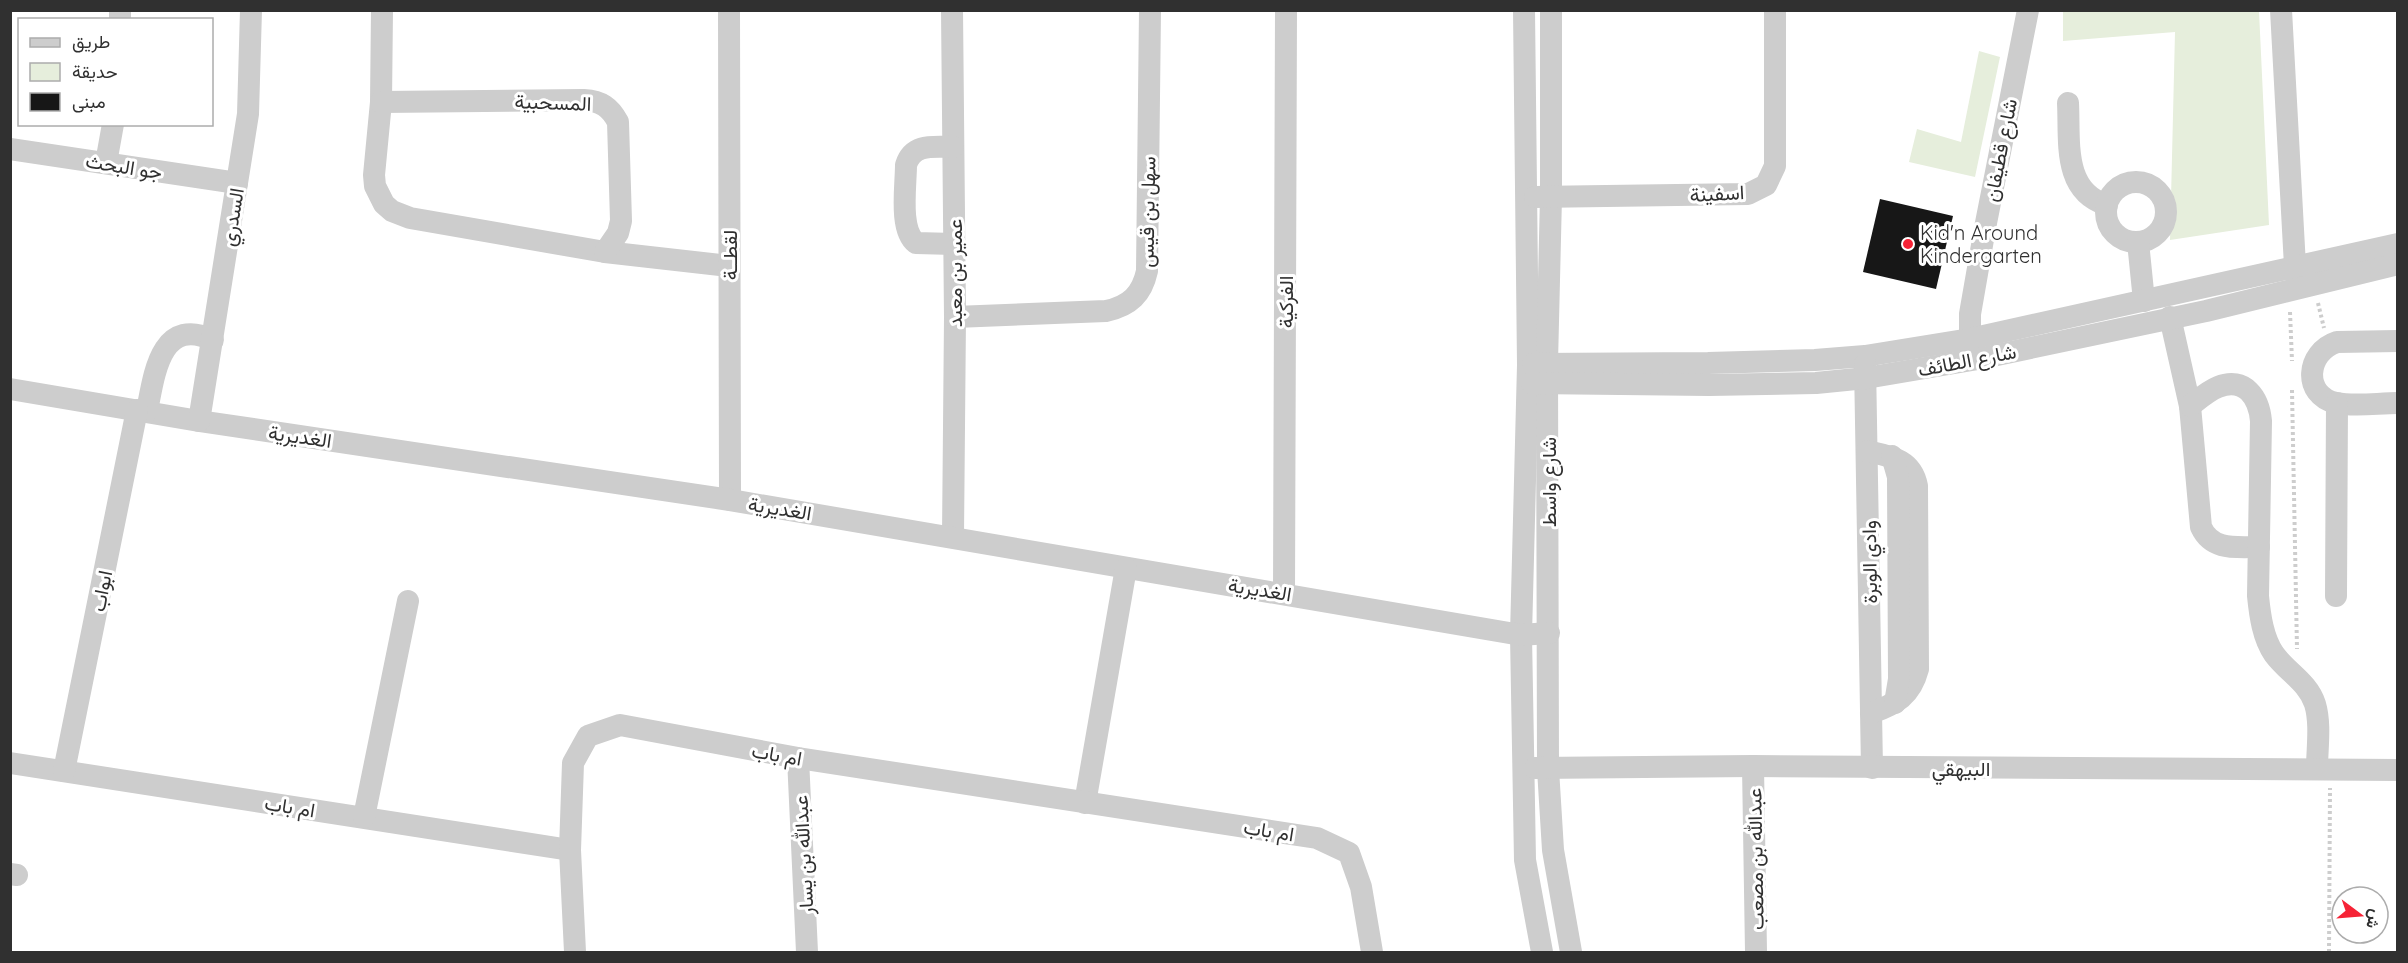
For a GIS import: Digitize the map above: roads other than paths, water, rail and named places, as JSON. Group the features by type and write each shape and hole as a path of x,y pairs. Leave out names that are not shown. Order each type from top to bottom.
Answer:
{"street":[{"name":"السدري","path":"199,421 248,114 251,10"},
{"path":"382,10 381,102 374,176 378,195 392,211 410,218 605,252 729,266"},
{"name":"لقطــة","path":"729,10 730,500"},
{"name":"عمير بن معبد","path":"952,10 955,317 953,536"},
{"name":"سهل بن قيس","path":"955,317 1118,309 1129,303 1145,283 1150,10"},
{"name":"الفركية","path":"1284,593 1287,10"},
{"name":"شارع واسط","path":"1524,10 1527,198 1538,373 1549,633 1548,769 1553,850 1571,952"},
{"name":"شارع واسط","path":"1542,952 1525,860 1521,635 1551,197 1551,10"},
{"name":"اسفينة","path":"1527,198 1748,194 1766,185 1775,166 1774,10"},
{"name":"شارع قطيفان","path":"1974,349 1970,314 2028,10"},
{"path":"2280,10 2295,266 2300,288"},
{"name":"المسحبية","path":"381,102 595,100 605,105 613,112 618,122 621,221 618,232 605,252"},
{"path":"2068,102 2073,172 2082,190 2107,205"},
{"path":"106,163 113,126"},
{"path":"953,147 918,149 908,159 906,165 906,222 908,234 916,243 954,244"},
{"name":"جو البحث","path":"10,149 237,183"},
{"path":"2132,182 2144,182 2155,187 2163,197 2167,208 2163,226 2150,239 2138,242 2127,241 2117,236 2106,216 2107,205 2111,194 2120,186 2132,182"},
{"path":"2138,242 2144,301"},
{"name":"شارع الطائف","path":"1974,349 2144,301 2397,244"},
{"name":"شارع الطائف","path":"1538,373 1708,363 1815,360 1866,367 2206,311 2397,264"},
{"path":"2170,317 2190,406 2200,519 2205,535 2218,545 2259,547"},
{"name":"ابواب","path":"64,771 142,411 158,360 163,350 181,336 203,335 213,340"},
{"path":"2397,341 2337,342 2328,345 2317,355 2312,369 2313,381 2318,391 2327,399 2337,403 2397,403"},
{"name":"وادي الوبرة","path":"1866,367 1872,768"},
{"path":"2190,406 2218,387 2228,385 2239,385 2249,390 2257,399 2261,421 2259,603 2265,633 2275,655 2308,690 2315,704 2324,769"},
{"name":"الغديرية","path":"10,389 199,421 730,500 953,536 1521,635 1549,633"},
{"path":"2336,596 2337,403"},
{"path":"1867,451 1892,456 1898,477 1899,679 1895,704 1871,713"},
{"path":"1084,803 1126,567"},
{"path":"364,817 408,601"},
{"name":"ام باب","path":"575,952 570,850 573,763 588,736 620,725 798,758 1317,838 1349,853 1361,887 1372,952"},
{"name":"عبدالله بن يسار","path":"798,758 807,952"},
{"name":"ام باب","path":"10,763 570,850"},
{"name":"البيهقي","path":"1524,768 1753,766 2397,770"},
{"name":"عبدالله بن مصعب","path":"1753,766 1756,952"}],"place":[{"name":"Kid'n Around Kindergarten","path":"1908,244"}]}
